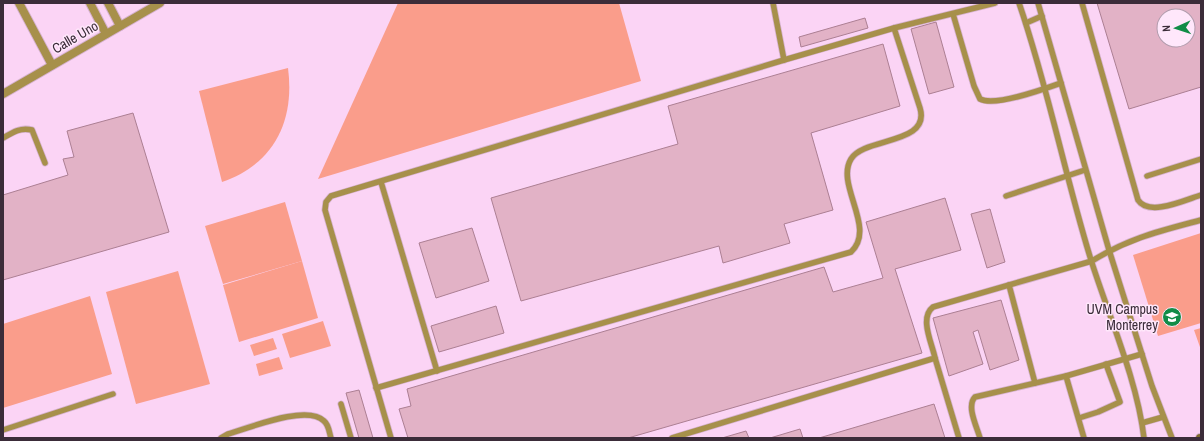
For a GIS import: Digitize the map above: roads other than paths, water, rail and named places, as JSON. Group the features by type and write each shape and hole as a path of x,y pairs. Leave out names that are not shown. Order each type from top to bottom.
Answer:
{"street":[{"path":"19,3 52,65"},
{"path":"90,3 106,34"},
{"path":"108,3 120,26"},
{"name":"Calle Uno","path":"3,94 160,3"}],"lane":[{"path":"772,3 784,60"},
{"path":"391,438 325,206 331,196 784,60 894,28 992,3"},
{"path":"1019,3 1026,23 1092,261 1124,359 1142,423 1144,438"},
{"path":"1038,3 1109,250 1163,417 1172,438"},
{"path":"1082,3 1138,200 1146,207 1157,208 1201,195"},
{"path":"953,14 974,86 980,99 991,101 1044,89 1061,83"},
{"path":"1026,23 1042,16"},
{"path":"376,388 851,252 856,247 860,236 848,176 848,165 851,159 864,149 908,134 915,129 922,118 894,28"},
{"path":"3,138 17,130 32,130 45,163"},
{"path":"1147,176 1201,159"},
{"path":"1006,196 1085,170"},
{"path":"381,182 437,371"},
{"path":"959,438 935,358 927,324 927,314 929,310 946,303 1092,261 1109,250 1137,237 1201,220"},
{"path":"1009,285 1035,383"},
{"path":"980,438 971,408 972,399 1066,376 1142,354"},
{"path":"672,438 935,358"},
{"path":"1079,418 1098,412 1120,402 1106,364"},
{"path":"1066,376 1084,438"},
{"path":"3,430 113,394"},
{"path":"341,404 351,438"},
{"path":"221,438 228,434 296,414 308,414 324,421 331,438"},
{"path":"1142,423 1163,417"}],"place":[{"name":"UVM Campus Monterrey","path":"1172,317"}]}
